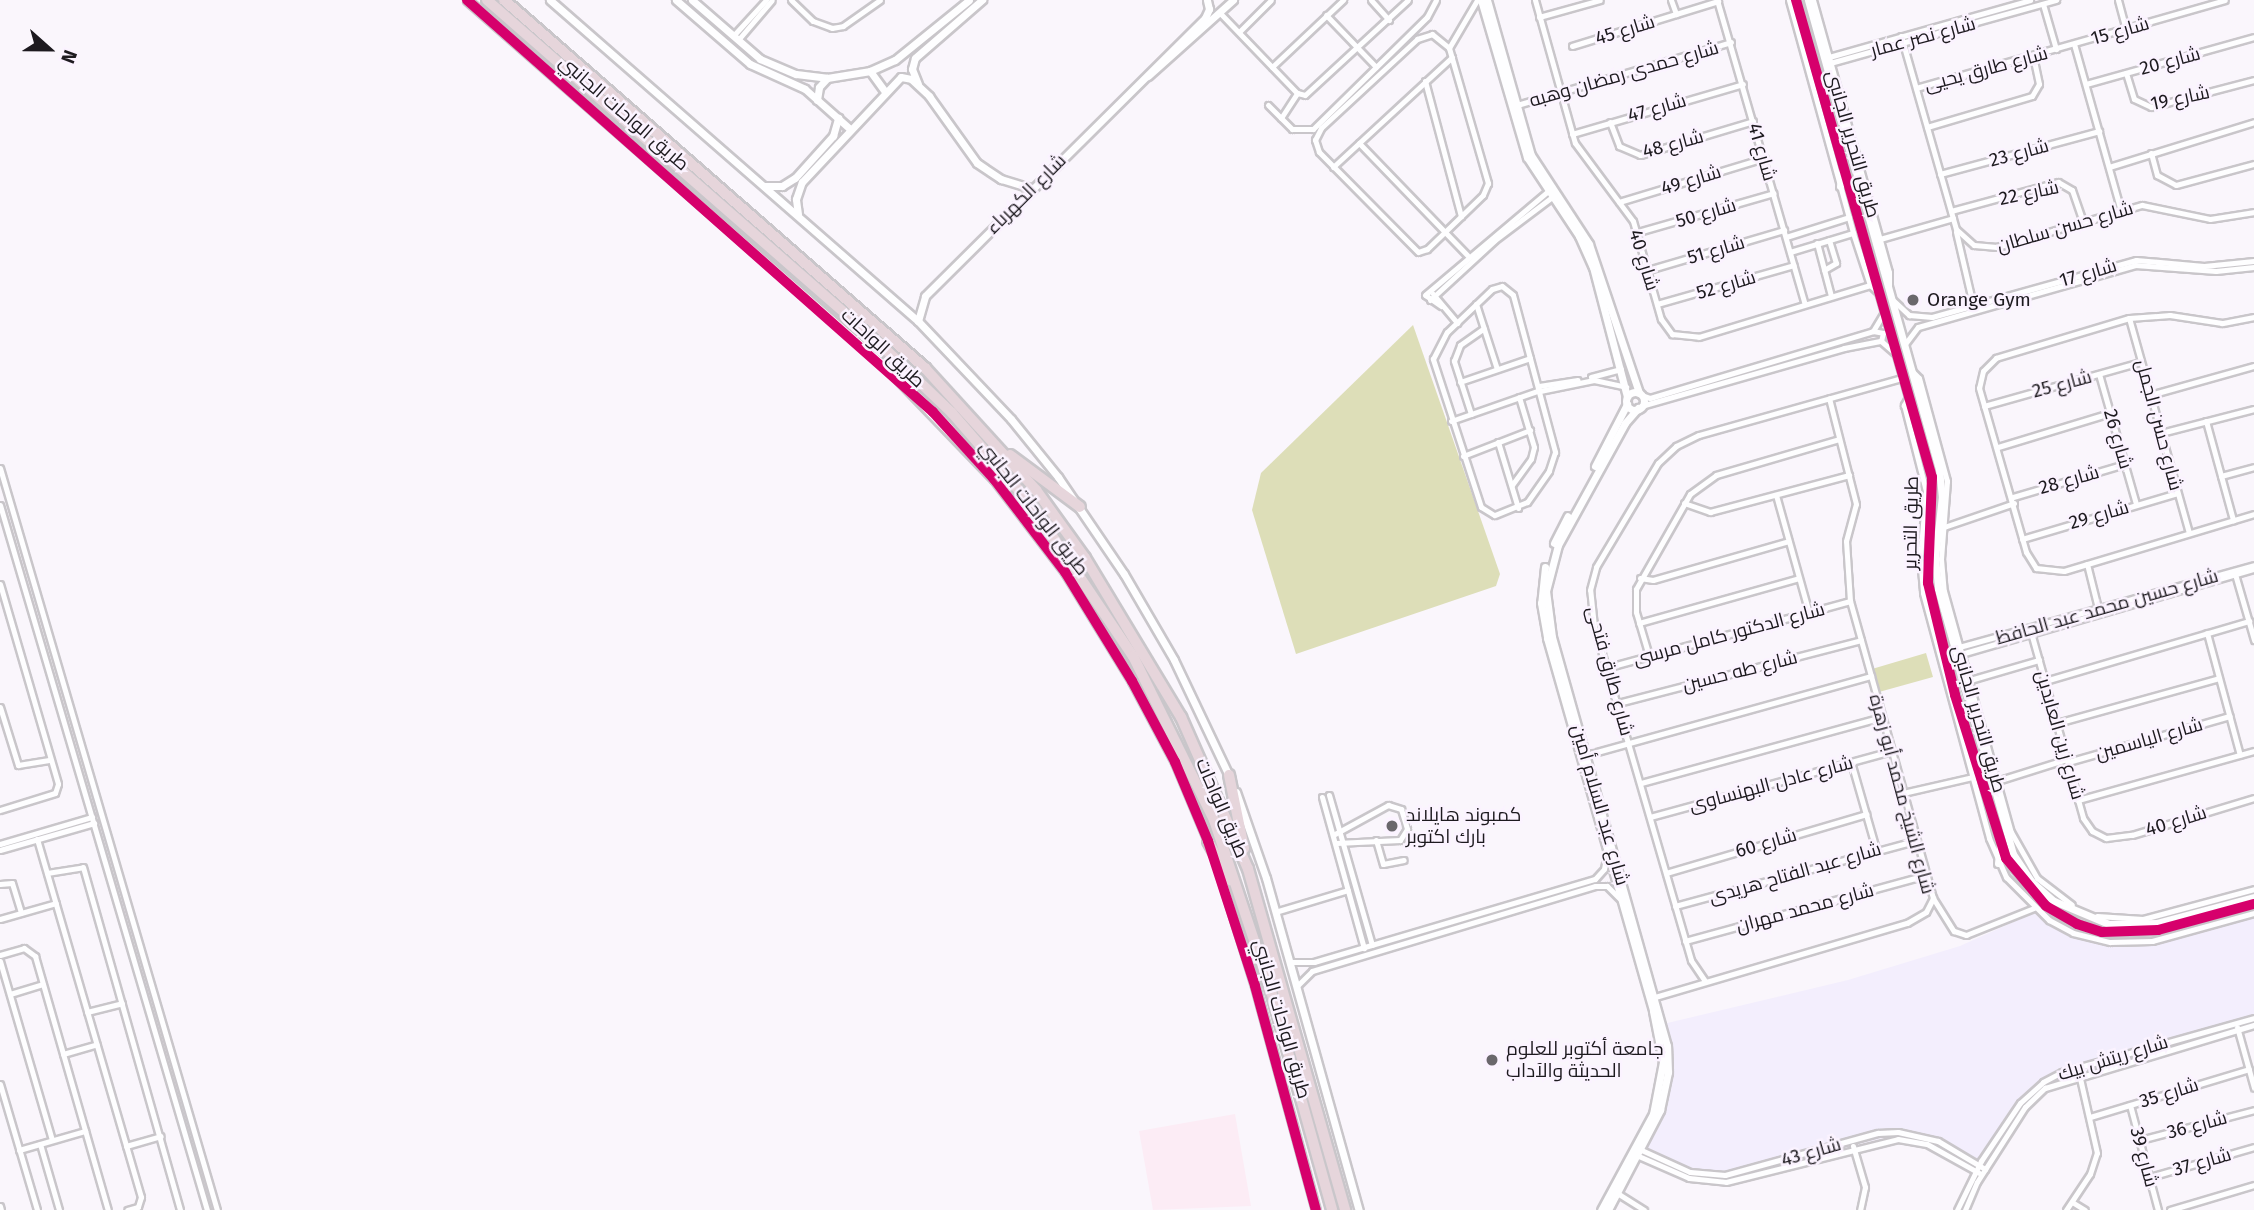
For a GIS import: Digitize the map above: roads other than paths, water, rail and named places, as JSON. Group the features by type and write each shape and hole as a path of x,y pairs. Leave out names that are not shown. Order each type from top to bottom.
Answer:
{"highway":[{"name":"طريق الواحات","path":"487,0 879,343 987,452 1031,503 1133,656 1187,760 1238,884 1332,1210"},
{"name":"طريق الواحات","path":"504,0 850,299 925,368 1001,449 1085,558 1143,648 1198,751 1248,869 1345,1210"},
{"path":"1001,449 1080,507"},
{"path":"1229,775 1248,869"},
{"path":"1208,841 1230,880 1238,884"},
{"path":"1297,1086 1310,1084"},
{"path":"1303,1107 1315,1102"}],"street":[{"name":"طريق الواحات الجانبي","path":"467,0 887,368 994,479 1065,572 1132,681 1175,762 1208,841 1255,986 1316,1210"},
{"name":"طريق الواحات الجانبي","path":"550,0 918,321 1011,419 1080,507 1174,660 1229,775 1275,912 1359,1210"},
{"path":"676,0 750,64 817,100 850,129"},
{"path":"692,0 761,59 789,72 827,78 870,71 901,55 969,0"},
{"path":"791,0 813,21 832,28 848,23 880,0"},
{"path":"982,0 915,58 912,69 918,84 977,163 1001,179 1030,188"},
{"name":"شارع الكهرباء","path":"1147,76 1233,0"},
{"path":"1239,32 1271,0"},
{"path":"1371,0 1389,20"},
{"path":"1220,13 1297,93 1313,92 1408,0"},
{"path":"1268,105 1296,131 1310,130 1427,18 1436,0"},
{"path":"1479,0 1495,37"},
{"path":"1449,48 1479,0"},
{"path":"1487,0 1527,157 1584,246 1603,291"},
{"name":"شارع 40","path":"1535,0 1572,134 1584,159 1619,202 1637,233 1665,327 1690,339 1870,285"},
{"path":"1539,17 1600,0"},
{"path":"1671,0 1676,14"},
{"name":"شارع 45","path":"1572,46 1717,0"},
{"name":"شارع 41","path":"1717,0 1805,304"},
{"name":"طريق التحرير الجانبى","path":"1789,0 1816,90 1853,233 1870,285 1881,295"},
{"path":"2001,0 2004,11"},
{"name":"شارع نصر عمار","path":"2004,11 2030,0"},
{"name":"شارع نصر عمار","path":"1829,60 2004,11 2056,0"},
{"path":"2118,0 2126,29"},
{"name":"شارع 15","path":"2056,49 2225,0"},
{"path":"736,38 769,1"},
{"path":"1797,27 1805,1"},
{"name":"طريق التحرير","path":"1805,1 1819,31 1856,174 1878,240 1920,417 1942,489 1934,565 1992,802"},
{"name":"طريق التحرير","path":"1805,1 1825,98 1899,358 1920,417"},
{"path":"1272,67 1338,2"},
{"name":"شارع الكهرباء","path":"918,321 925,296 1030,188 1205,18 1208,3"},
{"path":"2043,4 2056,49"},
{"path":"1326,15 1376,67"},
{"name":"طريق التحرير الجانبى","path":"1819,31 1837,87 1878,240"},
{"path":"1432,33 1449,48 1488,183 1483,195 1422,252 1413,250 1316,146 1321,128 1417,39 1432,33"},
{"name":"شارع 20","path":"2086,84 2254,37"},
{"path":"1902,39 1956,229 1973,305"},
{"name":"شارع حمدى رمضان وهبه","path":"1517,105 1731,42"},
{"path":"2074,44 2121,211"},
{"name":"شارع طارق يحيى","path":"1916,88 2056,49"},
{"path":"1927,127 2032,96 2039,84 2034,56"},
{"path":"1333,167 1452,57"},
{"path":"1500,57 1537,166 1589,244 1606,302 1627,400"},
{"path":"870,71 884,90"},
{"path":"786,81 789,72"},
{"name":"شارع 19","path":"2126,73 2134,99 2151,107 2254,79"},
{"path":"798,215 796,199 802,182 884,90 901,76 918,84"},
{"path":"817,100 819,87 827,78"},
{"path":"1425,81 1461,216"},
{"name":"شارع 47","path":"1572,134 1743,84"},
{"path":"1835,97 1837,87"},
{"path":"1816,90 1825,98"},
{"path":"1281,118 1297,93"},
{"path":"764,186 782,186 795,178 833,136 838,118"},
{"name":"شارع 48","path":"1610,122 1619,146 1640,155 1753,121"},
{"path":"2109,167 2254,122"},
{"name":"شارع 23","path":"1940,174 2099,131"},
{"path":"1359,143 1467,255"},
{"path":"2151,153 2157,175 2176,185 2254,164"},
{"name":"شارع 49","path":"1619,202 1764,158"},
{"path":"1840,186 1844,164"},
{"path":"1856,174 1863,182"},
{"name":"شارع 22","path":"1878,240 2058,183 2072,190 2083,222"},
{"path":"1431,295 1467,255 1550,194"},
{"path":"1431,295 1550,194"},
{"name":"شارع 50","path":"1637,233 1774,194"},
{"name":"شارع حسن سلطان","path":"1956,229 1973,245 1989,248 2147,205 2221,219 2254,212"},
{"name":"شارع 51","path":"1648,270 1849,217"},
{"path":"1863,230 1871,225"},
{"path":"1790,252 1853,233"},
{"path":"1824,270 1836,263 1829,240"},
{"path":"1867,246 1878,240"},
{"path":"1817,243 1831,296"},
{"name":"شارع 17","path":"1909,315 1932,317 2136,260 2204,266 2254,261"},
{"name":"شارع 52","path":"1657,304 1794,265"},
{"name":"شارع 17","path":"1918,327 2135,265 2216,271 2254,267"},
{"path":"1497,286 1510,290 1540,389 1555,452 1541,485 1518,508 1494,515 1481,507 1433,359 1440,340 1457,323 1497,286"},
{"path":"1431,295 1457,323"},
{"path":"1891,297 1909,315 1908,325 1918,327"},
{"path":"1606,302 1640,394 1640,407"},
{"path":"1476,304 1497,369"},
{"path":"1873,331 1886,310"},
{"path":"2254,317 2222,323 2170,315 2129,318 1996,358 1980,379 1984,406 2029,560 2045,572 2087,564 2254,514"},
{"name":"شارع حسن الجمل","path":"2129,318 2189,533"},
{"path":"1905,347 1909,334 1918,327"},
{"path":"1471,414 1461,382 1456,352 1466,338 1484,328"},
{"path":"1627,400 1640,394 1650,398 1873,331 1883,333 1881,341"},
{"path":"1627,400 1640,407 1881,341"},
{"path":"1881,341 1899,358"},
{"path":"1461,382 1530,358"},
{"name":"شارع 25","path":"1984,406 2141,362"},
{"path":"2151,395 2254,366"},
{"path":"1451,421 1540,389 1586,380 1621,369"},
{"name":"طريق التحرير الجانبى","path":"1911,370 1919,378 1946,471 1941,553 1954,627 2014,840 2037,877 2080,909 2120,920 2170,917 2254,889"},
{"name":"شارع 26","path":"2099,374 2136,504"},
{"name":"شارع طارق فتحى","path":"1705,981 1694,968 1685,941 1609,667 1594,626 1592,579 1658,463 1676,446 1699,435 1905,377"},
{"path":"1586,380 1626,388"},
{"name":"طريق التحرير الجانبى","path":"1910,394 1904,405 1926,491 1920,575 1931,628 1952,692 1998,863 2034,908 2061,927 2106,942 2141,943 2254,913"},
{"path":"1512,485 1533,453 1530,430 1519,397"},
{"name":"شارع الشيخ محمد أبو زهرة","path":"1654,997 1907,923 1926,912 1933,898 1850,601 1846,541 1856,504 1829,398"},
{"name":"شارع عبد السلام أمين","path":"1608,1210 1657,1101 1662,1062 1552,637 1546,590 1553,556 1627,400"},
{"name":"شارع عبد السلام أمين","path":"1587,486 1628,418 1640,407"},
{"path":"2161,433 2254,409"},
{"path":"1998,447 2110,413"},
{"path":"2206,421 2233,520"},
{"path":"1463,456 1530,430"},
{"name":"طريق التحرير","path":"1924,432 1933,488 1926,563 1952,692 1992,802 2000,845 2025,887 2054,911 2077,924 2129,934 2179,925 2254,897"},
{"path":"1649,656 1635,600 1640,578 1697,486 1716,475 1839,439"},
{"path":"1498,442 1518,508"},
{"name":"شارع 28","path":"1944,527 2013,500 2125,464"},
{"path":"2221,476 2254,467"},
{"path":"0,468 3,488 217,1210"},
{"path":"1684,503 1710,512 1849,475"},
{"name":"شارع 29","path":"2022,539 2178,493"},
{"path":"1776,495 1808,613"},
{"path":"0,506 207,1210"},
{"path":"1640,578 1653,580 1789,541"},
{"path":"1934,565 1941,553"},
{"path":"2087,564 2099,612"},
{"name":"شارع حسين محمد عبد الحافظ","path":"1960,651 2254,567"},
{"path":"2235,573 2254,640"},
{"path":"1639,623 1799,578"},
{"path":"0,584 58,784 55,793 0,810"},
{"name":"شارع الدكتور كامل مرسى","path":"1609,667 1850,601"},
{"path":"1931,628 1935,612"},
{"path":"0,620 10,618"},
{"path":"2045,681 2250,620"},
{"path":"1947,622 1954,627"},
{"name":"شارع زين العابدين","path":"2031,631 2086,825 2098,836"},
{"path":"2207,633 2240,755"},
{"name":"شارع طه حسين","path":"1618,703 1861,640"},
{"path":"1965,692 1970,680 2039,660"},
{"path":"1583,756 1871,676"},
{"path":"2057,723 2219,678"},
{"path":"0,707 18,765 51,760"},
{"name":"شارع الياسمين","path":"1997,781 2230,716"},
{"path":"1641,783 1882,717"},
{"name":"شارع عادل البهنساوى","path":"1650,817 1892,751"},
{"path":"2078,800 2254,751"},
{"name":"شارع عبد السلام أمين","path":"1583,756 1665,1033 1668,1072 1660,1110 1601,1210"},
{"path":"77,765 86,762"},
{"path":"1851,762 1876,849"},
{"path":"1903,793 1973,777"},
{"path":"82,783 92,781"},
{"path":"1326,796 1374,952"},
{"name":"شارع 40","path":"2098,836 2132,835 2254,798"},
{"path":"1336,834 1352,828 1388,805 1399,806 1407,830 1404,838 1339,842"},
{"name":"شارع 60","path":"1667,873 1866,814"},
{"name":"طريق التحرير","path":"1996,815 2025,873 2068,910 2119,925 2207,913"},
{"path":"0,844 93,820"},
{"path":"0,844 37,839 74,825"},
{"path":"1352,828 1355,840"},
{"path":"2005,832 2014,840"},
{"path":"37,839 141,1201 127,1210"},
{"path":"1376,840 1383,864 1404,860"},
{"name":"شارع عبد الفتاح هريدى","path":"1675,906 1876,849 1915,841"},
{"path":"1339,842 1348,890 1366,954"},
{"path":"1998,863 2000,845"},
{"path":"1607,849 1599,876 1602,886 1622,902"},
{"path":"47,873 83,867 180,1210"},
{"name":"شارع محمد مهران","path":"1685,941 1926,875"},
{"path":"1289,962 1306,964 1599,876"},
{"path":"0,884 12,883 21,913"},
{"path":"1295,989 1309,972 1602,886"},
{"path":"1275,912 1348,890"},
{"path":"1933,898 1954,931 1966,935 2034,908"},
{"path":"0,919 56,903"},
{"name":"طريق التحرير","path":"2225,908 2254,904"},
{"path":"122,919 130,916"},
{"path":"2173,935 2179,925"},
{"path":"126,934 135,931"},
{"path":"0,955 29,949 43,985 108,1210"},
{"path":"0,961 52,1140"},
{"path":"10,994 43,985"},
{"path":"88,1012 122,1003"},
{"name":"شارع ريتش بيك","path":"1965,1210 1980,1170 2031,1100 2053,1084 2237,1026 2254,1018"},
{"name":"شارع ريتش بيك","path":"1958,1210 2027,1095 2052,1077 2237,1026 2254,1025"},
{"path":"2237,1026 2254,1087"},
{"path":"63,1054 97,1044"},
{"path":"2066,1210 2096,1161 2090,1117 2077,1068"},
{"name":"شارع 35","path":"2090,1117 2249,1069"},
{"path":"0,1084 37,1210"},
{"name":"شارع 39","path":"2130,1105 2158,1210"},
{"name":"شارع 36","path":"2140,1140 2254,1110"},
{"path":"19,1150 85,1131"},
{"name":"شارع 43","path":"1636,1151 1680,1175 1717,1183 1852,1144 1878,1133 1908,1133 1938,1141 1980,1170"},
{"path":"126,1146 161,1136"},
{"path":"40,1144 59,1210"},
{"path":"1852,1144 1865,1187 1860,1210"},
{"name":"شارع 37","path":"2150,1177 2254,1147"},
{"path":"190,1153 199,1150"},
{"path":"197,1176 206,1174"},
{"path":"2170,1210 2254,1185"},
{"path":"1616,1193 1644,1210"},
{"path":"2072,1202 2085,1210"}],"place":[{"name":"Orange Gym","path":"1913,300"},
{"name":"كمبوند هايلاند بارك اكتوبر","path":"1392,826"},
{"name":"جامعة أكتوبر للعلوم الحديثة والآداب","path":"1492,1060"}]}
